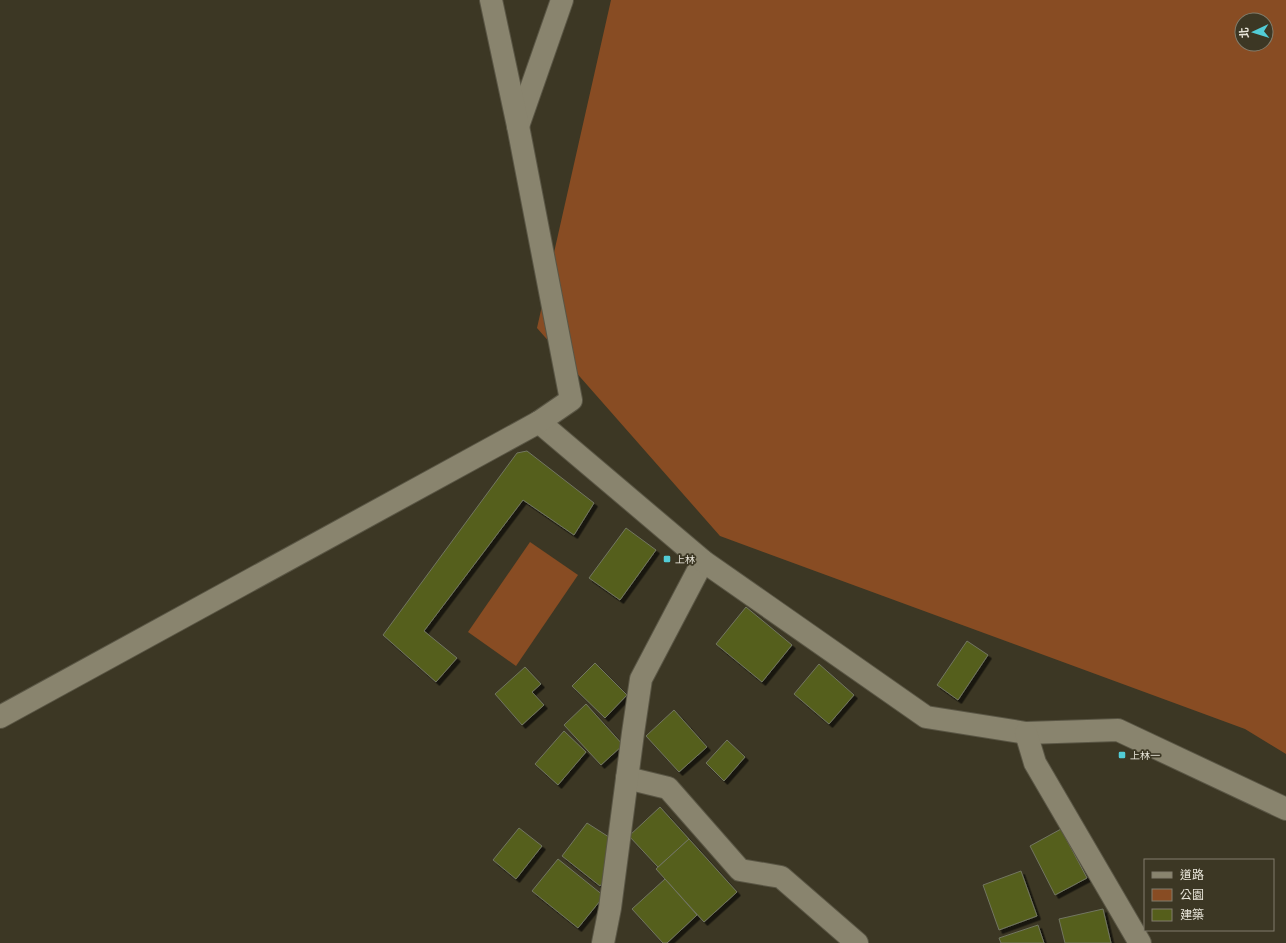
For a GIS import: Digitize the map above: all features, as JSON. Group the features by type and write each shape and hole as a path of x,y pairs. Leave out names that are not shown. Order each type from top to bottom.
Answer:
{"street":[{"path":"0,717 540,422 571,400 518,126 491,0"},
{"path":"518,126 562,0"},
{"path":"540,422 703,561 926,717 1026,733 1118,730 1286,809"},
{"path":"603,943 610,908 642,679 703,561"},
{"path":"1026,733 1035,763 1140,943"},
{"path":"627,778 668,788 740,870 781,876 857,943"}],"green space":[{"path":"611,0 1286,0 1286,754 1245,729 720,536 537,328"},
{"path":"530,542 578,575 516,666 468,632"}],"building":[{"path":"527,451 594,503 574,535 523,500 424,631 457,658 436,682 383,635 517,453"},
{"path":"626,528 656,550 620,600 589,578"},
{"path":"746,607 792,645 762,682 716,644"},
{"path":"967,641 988,655 958,700 937,685"},
{"path":"595,663 627,695 605,718 572,686"},
{"path":"819,664 854,695 829,724 794,694"},
{"path":"525,667 541,684 532,692 544,705 522,725 495,694"},
{"path":"586,704 623,745 601,765 564,725"},
{"path":"674,710 707,747 679,772 646,736"},
{"path":"564,731 586,752 558,785 535,764"},
{"path":"727,740 745,757 724,781 706,763"},
{"path":"660,807 689,839 658,867 629,836"},
{"path":"587,823 612,839 608,876 600,886 562,856"},
{"path":"519,828 542,846 516,879 493,860"},
{"path":"1061,829 1087,878 1055,895 1030,846"},
{"path":"689,839 737,892 704,922 656,869"},
{"path":"558,859 604,896 578,928 532,891"},
{"path":"1021,871 1037,916 999,930 983,885"},
{"path":"665,879 697,915 667,943 663,943 632,909"},
{"path":"1103,909 1111,943 1065,943 1059,919"},
{"path":"1038,925 1044,943 1001,943 999,938"}],"place":[{"name":"上林","path":"667,559"},
{"name":"上林一","path":"1122,755"}]}
